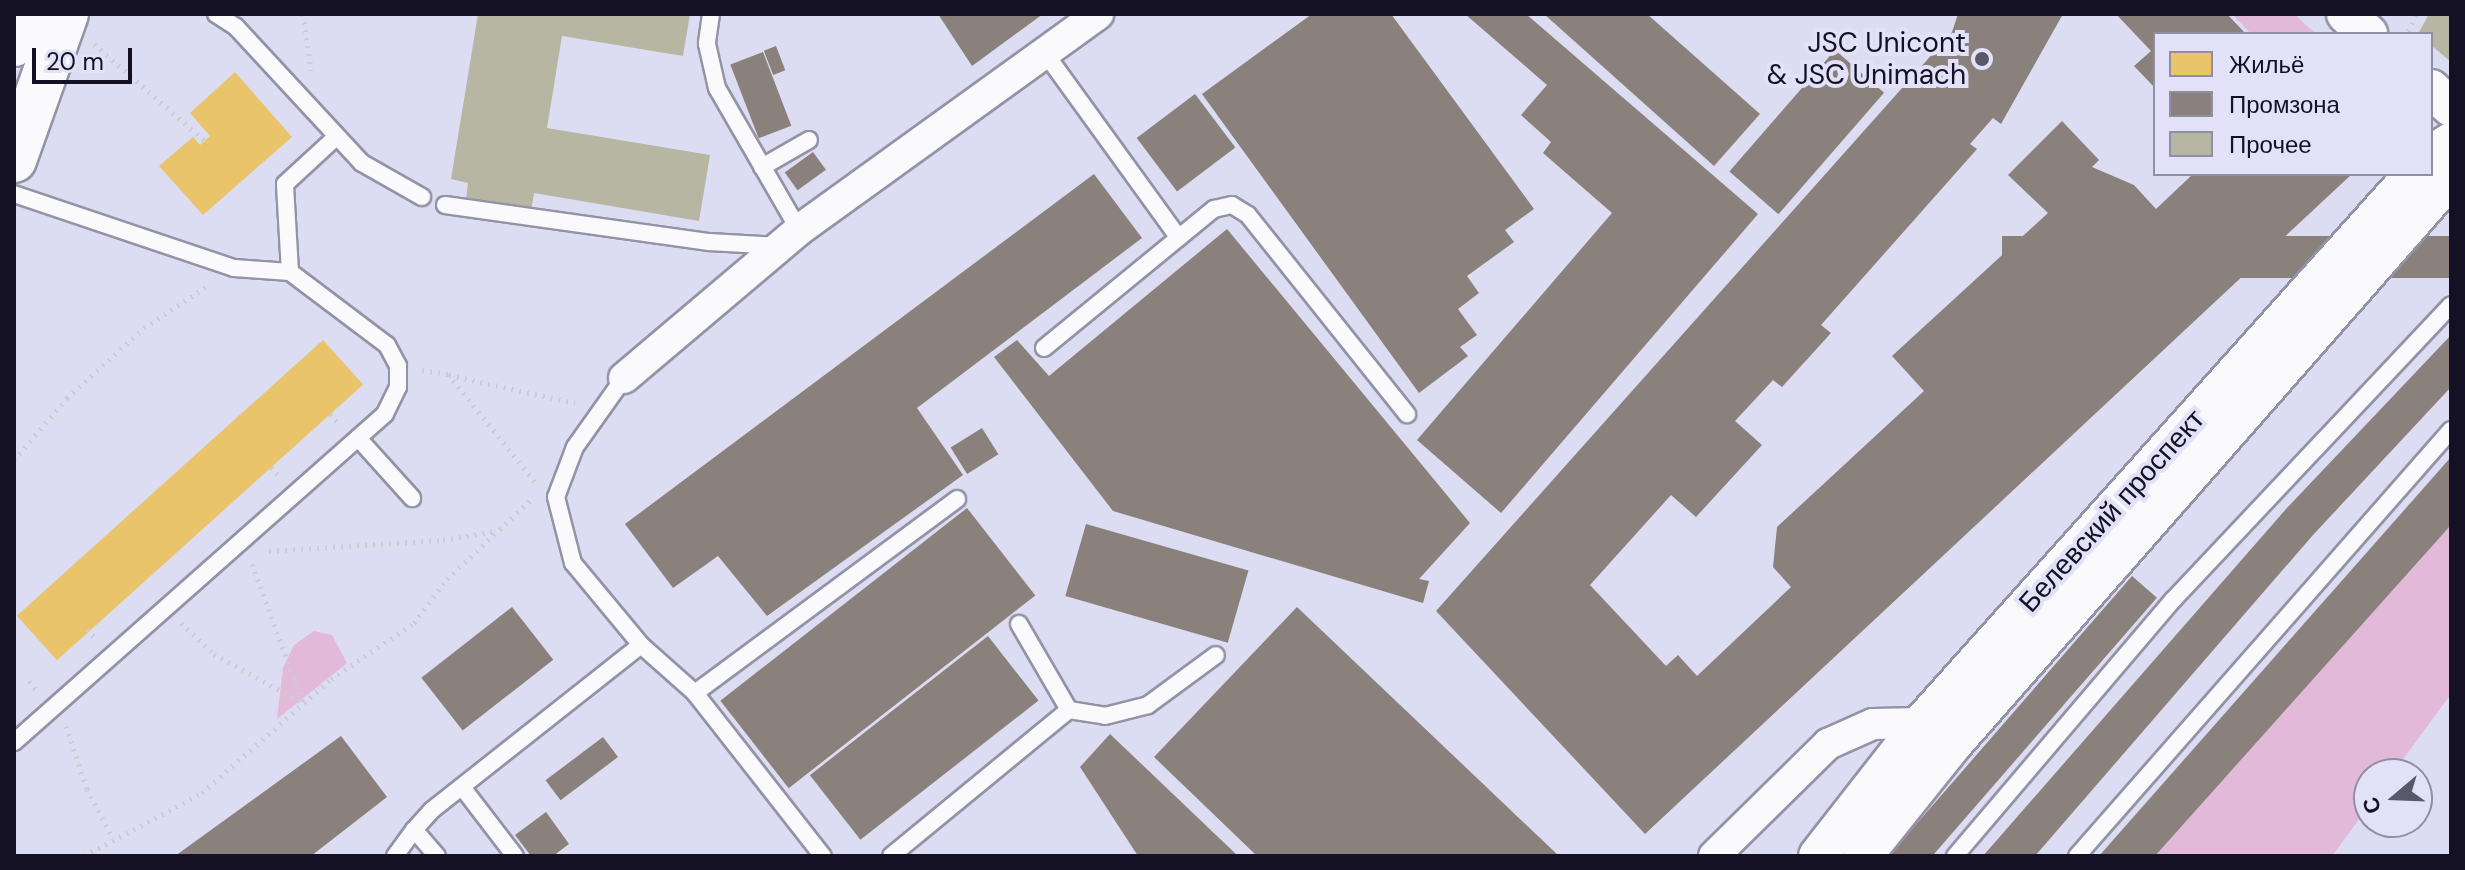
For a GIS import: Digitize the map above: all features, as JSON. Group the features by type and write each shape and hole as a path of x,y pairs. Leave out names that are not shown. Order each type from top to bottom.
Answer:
{"main road":[{"path":"14,44 25,14"},
{"path":"14,160 78,28"}],"street":[{"path":"624,378 790,238 1098,14"},
{"path":"2346,14 2366,32"},
{"path":"2433,91 2451,107"},
{"path":"2433,154 2451,142"},
{"name":"Белевский проспект","path":"1863,856 1937,735 2412,176"},
{"name":"Белевский проспект","path":"1818,856 1937,735 2451,177"},
{"path":"1714,856 1828,744 1873,724 1937,735"}],"lane":[{"path":"216,14 236,27 335,138 383,178 422,197"},
{"path":"445,205 709,242 790,238 762,167 717,88 707,44 711,14"},
{"path":"1045,53 1179,238"},
{"path":"290,272 285,184 335,138"},
{"path":"762,167 809,140"},
{"path":"14,194 234,268 290,272 387,345 398,366 398,387 385,414 244,547 165,609 14,742"},
{"path":"1044,348 1214,209 1232,205 1248,215 1407,414"},
{"path":"1955,856 2173,600 2451,305"},
{"path":"624,378 575,447 556,497 573,563 641,645 695,693 819,855"},
{"path":"2077,856 2451,430"},
{"path":"358,438 412,498"},
{"path":"695,693 957,499"},
{"path":"1019,624 1069,710"},
{"path":"395,856 414,830 462,787 641,645"},
{"path":"891,856 1069,710 1105,716 1148,705 1216,655"},
{"path":"462,787 515,856"},
{"path":"414,830 437,856"}],"path":[{"path":"2408,31 2417,14"},
{"path":"78,28 205,141"},
{"path":"14,460 67,398 144,328 234,268"},
{"path":"398,366 448,374 601,409"},
{"path":"84,856 202,793 303,703 414,623 447,579 542,490 448,374"},
{"path":"303,703 244,547 443,540 498,531"},
{"path":"165,609 214,654 303,703"},
{"path":"52,708 63,716 87,789 113,839"}],"shaded area":[{"path":"2232,14 2294,14 2314,32 2249,32"},
{"path":"2451,525 2451,694 2404,758 2353,758 2353,828 2332,856 2155,856"},
{"path":"314,631 332,635 347,663 277,719 283,668 294,645"}],"building: Жильё":[{"path":"235,72 292,137 203,215 159,166 193,137 200,145 210,136 190,113"},
{"path":"323,340 363,385 57,660 17,616"}],"building: Промзона":[{"path":"938,14 1043,14 972,66"},
{"path":"1312,14 1391,14 1534,209 1505,230 1514,242 1467,276 1479,293 1458,309 1477,335 1460,347 1468,356 1419,393 1202,94"},
{"path":"1465,14 1526,14 1758,214 1501,513 1417,440 1612,213 1543,153 1551,142 1521,115 1547,85"},
{"path":"1544,14 1647,14 1760,114 1714,166"},
{"path":"1958,14 2063,14 2001,124 1993,118 1970,144 1977,149 1821,325 1831,333 1782,387 1773,380 1735,421 1762,445 1696,517 1671,495 1590,585 1666,666 1678,655 1697,676 1791,587 1773,567 1777,527 1924,391 1892,356 2048,213 2008,175 2062,121 2099,160 2092,167 2134,185 2156,209 2191,176 2350,176 1645,834 1436,611 1952,32"},
{"path":"2116,14 2227,14 2244,32 2153,32 2153,86 2134,66 2151,51"},
{"path":"776,46 785,70 773,75 764,51"},
{"path":"1835,50 1884,93 1778,214 1729,172"},
{"path":"763,52 791,126 759,138 730,65"},
{"path":"1195,94 1235,148 1177,191 1137,138"},
{"path":"813,152 826,170 798,190 785,173"},
{"path":"1094,174 1142,238 917,408 963,475 767,616 718,556 673,588 625,524"},
{"path":"1227,229 1470,523 1419,579 1429,581 1423,603 1113,511 994,357 1017,340 1049,376"},
{"path":"2002,236 2451,236 2451,278 2002,278"},
{"path":"2451,335 2451,387 2313,535 2035,856 1983,856 2286,509"},
{"path":"982,428 998,454 967,474 951,448"},
{"path":"2451,457 2451,525 2155,856 2099,856"},
{"path":"967,508 1035,595 789,788 720,701"},
{"path":"1086,524 1248,571 1228,643 1065,596"},
{"path":"2132,576 2157,598 1932,856 1889,856"},
{"path":"512,607 553,660 463,731 421,678"},
{"path":"1297,607 1559,856 1257,856 1154,757"},
{"path":"988,636 1038,701 860,840 810,775"},
{"path":"1110,734 1238,856 1138,856 1080,767"},
{"path":"341,736 387,797 311,856 175,856"},
{"path":"603,737 618,757 561,800 545,780"},
{"path":"546,812 569,844 553,856 531,856 515,835"}],"building: Прочее":[{"path":"478,14 690,14 683,56 562,36 547,128 710,155 699,221 534,193 531,211 466,200 468,183 451,179"},
{"path":"2429,14 2451,14 2451,62 2433,47 2433,32 2419,32"}],"place":[{"name":"JSC Unicont & JSC Unimach","path":"1982,59"}]}
